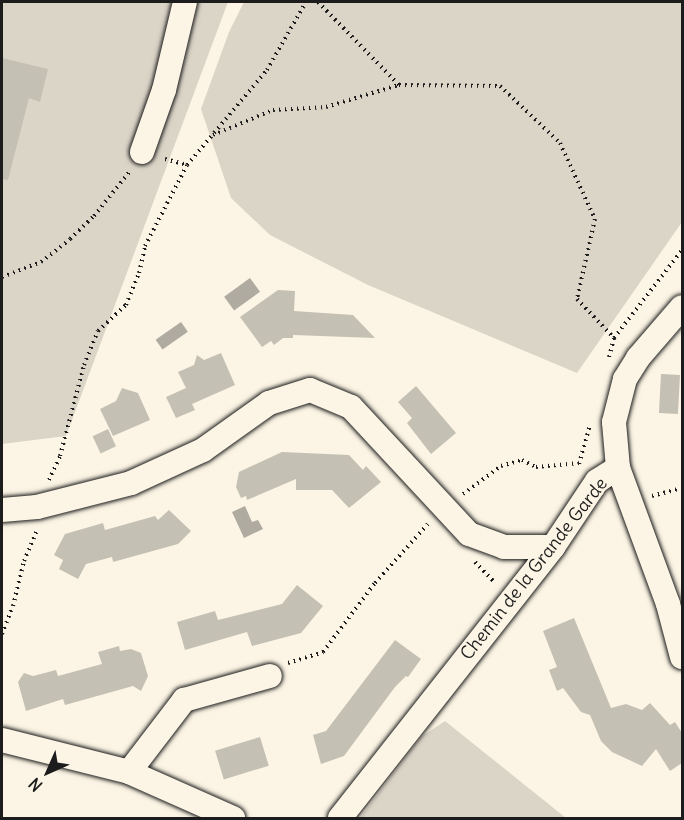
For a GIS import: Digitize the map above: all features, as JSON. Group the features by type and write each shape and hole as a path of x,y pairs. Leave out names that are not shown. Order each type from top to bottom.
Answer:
{"street":[{"path":"142,152 164,90 185,2"},
{"name":"Chemin de la Grande Garde","path":"340,819 553,547 597,481 618,468 614,422 624,379 638,358 682,307"},
{"path":"2,510 37,507 131,483 203,450 269,404 310,390 351,407 470,534 504,547 553,547"},
{"path":"618,468 668,604 682,657"},
{"path":"129,772 184,700 270,676"},
{"path":"2,740 129,772 233,819"}],"path":[{"path":"2,634 13,606 24,561 37,530 37,507 60,456 84,365 98,331 126,305 139,273 145,246 187,165 267,70 306,2"},
{"path":"318,2 399,85"},
{"path":"211,136 273,110 326,107 399,85 500,86 560,143 595,219 578,299 614,338"},
{"path":"2,276 41,262 70,239 120,186 142,152 187,165"},
{"path":"270,676 283,665 323,652 375,583 444,508 501,466 522,460 536,467 579,463"},
{"path":"630,503 682,488"}],"shaded area":[{"path":"2,2 228,2 66,436 2,444"},
{"path":"244,2 682,2 682,222 577,373 368,285 270,235 231,198 201,109 229,32"},
{"path":"250,278 260,292 234,311 224,297"},
{"path":"181,322 188,332 162,350 156,340"},
{"path":"245,506 252,522 258,520 263,529 244,538 232,512"},
{"path":"445,721 566,818 360,818 421,737"}],"building":[{"path":"2,58 48,69 40,102 29,98 8,180 2,179"},
{"path":"278,290 295,291 294,311 353,315 375,338 293,335 293,338 283,338 274,345 271,341 262,347 240,317"},
{"path":"221,353 235,385 192,404 195,410 176,418 166,397 186,388 178,372 194,365 197,355 204,360"},
{"path":"661,374 680,375 678,414 659,413"},
{"path":"416,386 456,433 431,454 407,423 412,418 398,402"},
{"path":"122,388 138,393 150,420 113,436 100,409 116,401"},
{"path":"108,429 116,446 101,453 93,436"},
{"path":"282,452 349,455 363,470 366,466 381,482 349,508 332,490 296,490 296,479 247,500 246,496 241,498 236,487 239,472"},
{"path":"169,510 191,531 178,544 113,562 112,557 86,564 78,579 59,569 63,560 54,555 65,534 103,523 105,530 155,516 158,520"},
{"path":"297,585 323,606 301,633 252,646 247,632 185,650 177,622 215,611 218,620 282,604"},
{"path":"574,618 611,708 626,704 642,710 650,703 670,725 675,722 682,733 682,763 670,771 656,749 642,766 612,752 601,741 590,715 581,712 563,688 557,691 549,670 557,667 543,631"},
{"path":"395,640 421,659 408,677 406,676 395,687 344,756 321,764 313,735 326,731"},
{"path":"119,646 120,651 131,649 141,653 148,676 141,691 133,686 65,705 63,699 26,711 18,682 24,673 33,676 56,670 58,676 102,664 98,652"},
{"path":"260,737 269,766 224,779 215,751"}]}
